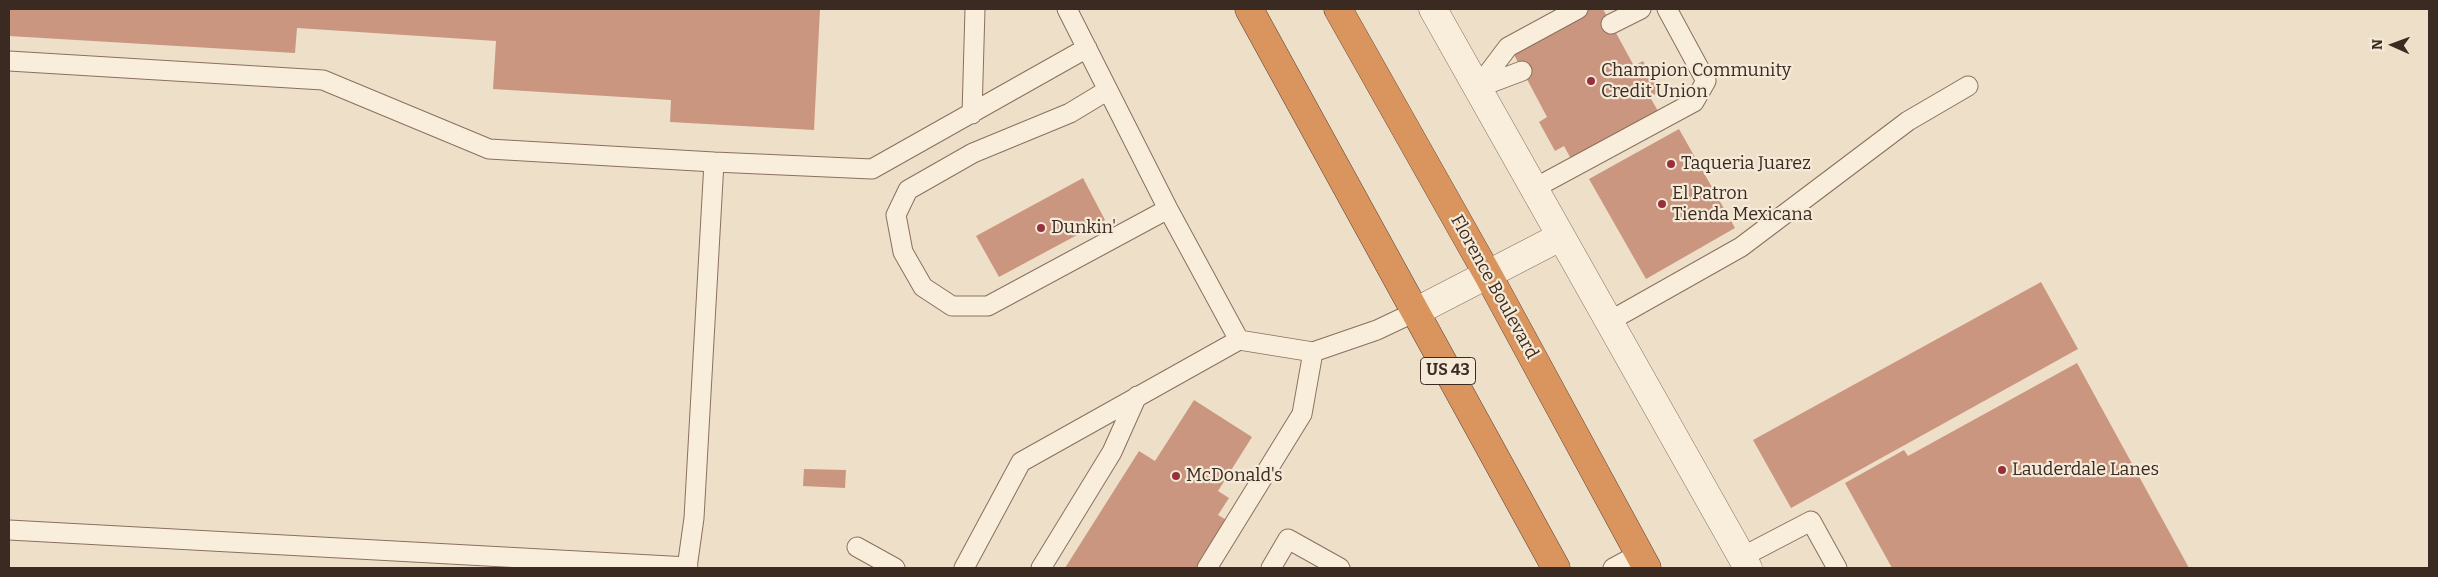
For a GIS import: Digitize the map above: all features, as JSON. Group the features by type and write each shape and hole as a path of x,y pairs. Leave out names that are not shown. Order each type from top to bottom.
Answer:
{"highway":[{"name":"US 43","path":"1249,9 1556,568"},
{"name":"Florence Boulevard","path":"1338,9 1488,275 1643,561"}],"street":[{"path":"1432,9 1745,563"},
{"path":"1415,312 1560,237"}],"lane":[{"path":"972,114 975,9"},
{"path":"1067,9 1168,209 1239,340"},
{"path":"1477,88 1508,47 1578,9"},
{"path":"1611,24 1641,9"},
{"path":"1533,189 1694,102 1706,81 1667,9"},
{"path":"9,61 323,80 489,149 872,169 1087,48"},
{"path":"1477,88 1522,71"},
{"path":"1608,322 1741,247 1908,121 1968,86"},
{"path":"1108,90 1070,112 973,153 908,190 896,215 903,252 923,287 952,306 988,306 1168,209"},
{"path":"9,530 688,568 694,518 714,162"},
{"path":"964,568 1021,462 1137,396 1239,340 1313,352 1377,330 1415,312"},
{"path":"1208,568 1302,414 1313,352"},
{"path":"1041,568 1112,452 1137,396"},
{"path":"1745,563 1811,521 1837,568"},
{"path":"1271,568 1288,539 1340,568"},
{"path":"857,547 894,568"},
{"path":"1613,568 1643,561"}],"building":[{"path":"9,9 820,9 814,130 670,122 671,100 493,89 496,41 297,28 295,53 9,36"},
{"name":"Champion Community Credit Union","path":"1589,9 1603,9 1634,66 1643,61 1659,92 1650,97 1658,111 1571,159 1564,146 1555,151 1539,122 1547,117 1512,51"},
{"name":"El Patron Tienda Mexicana","path":"1679,129 1735,228 1646,279 1589,179"},
{"name":"Dunkin'","path":"1083,178 1105,220 999,277 976,236"},
{"path":"2041,282 2078,349 1791,508 1753,440"},
{"name":"Lauderdale Lanes","path":"2077,363 2189,568 1892,568 1845,483 1904,450 1908,456"},
{"name":"McDonald's","path":"1194,400 1252,437 1218,491 1229,498 1218,515 1230,522 1201,568 1065,568 1139,451 1155,461"},
{"path":"804,469 846,470 845,488 803,486"}],"place":[{"name":"Champion Community Credit Union","path":"1591,81"},
{"name":"Taqueria Juarez","path":"1671,164"},
{"name":"El Patron Tienda Mexicana","path":"1662,204"},
{"name":"Dunkin'","path":"1041,228"},
{"name":"Lauderdale Lanes","path":"2002,470"},
{"name":"McDonald's","path":"1176,476"}]}
